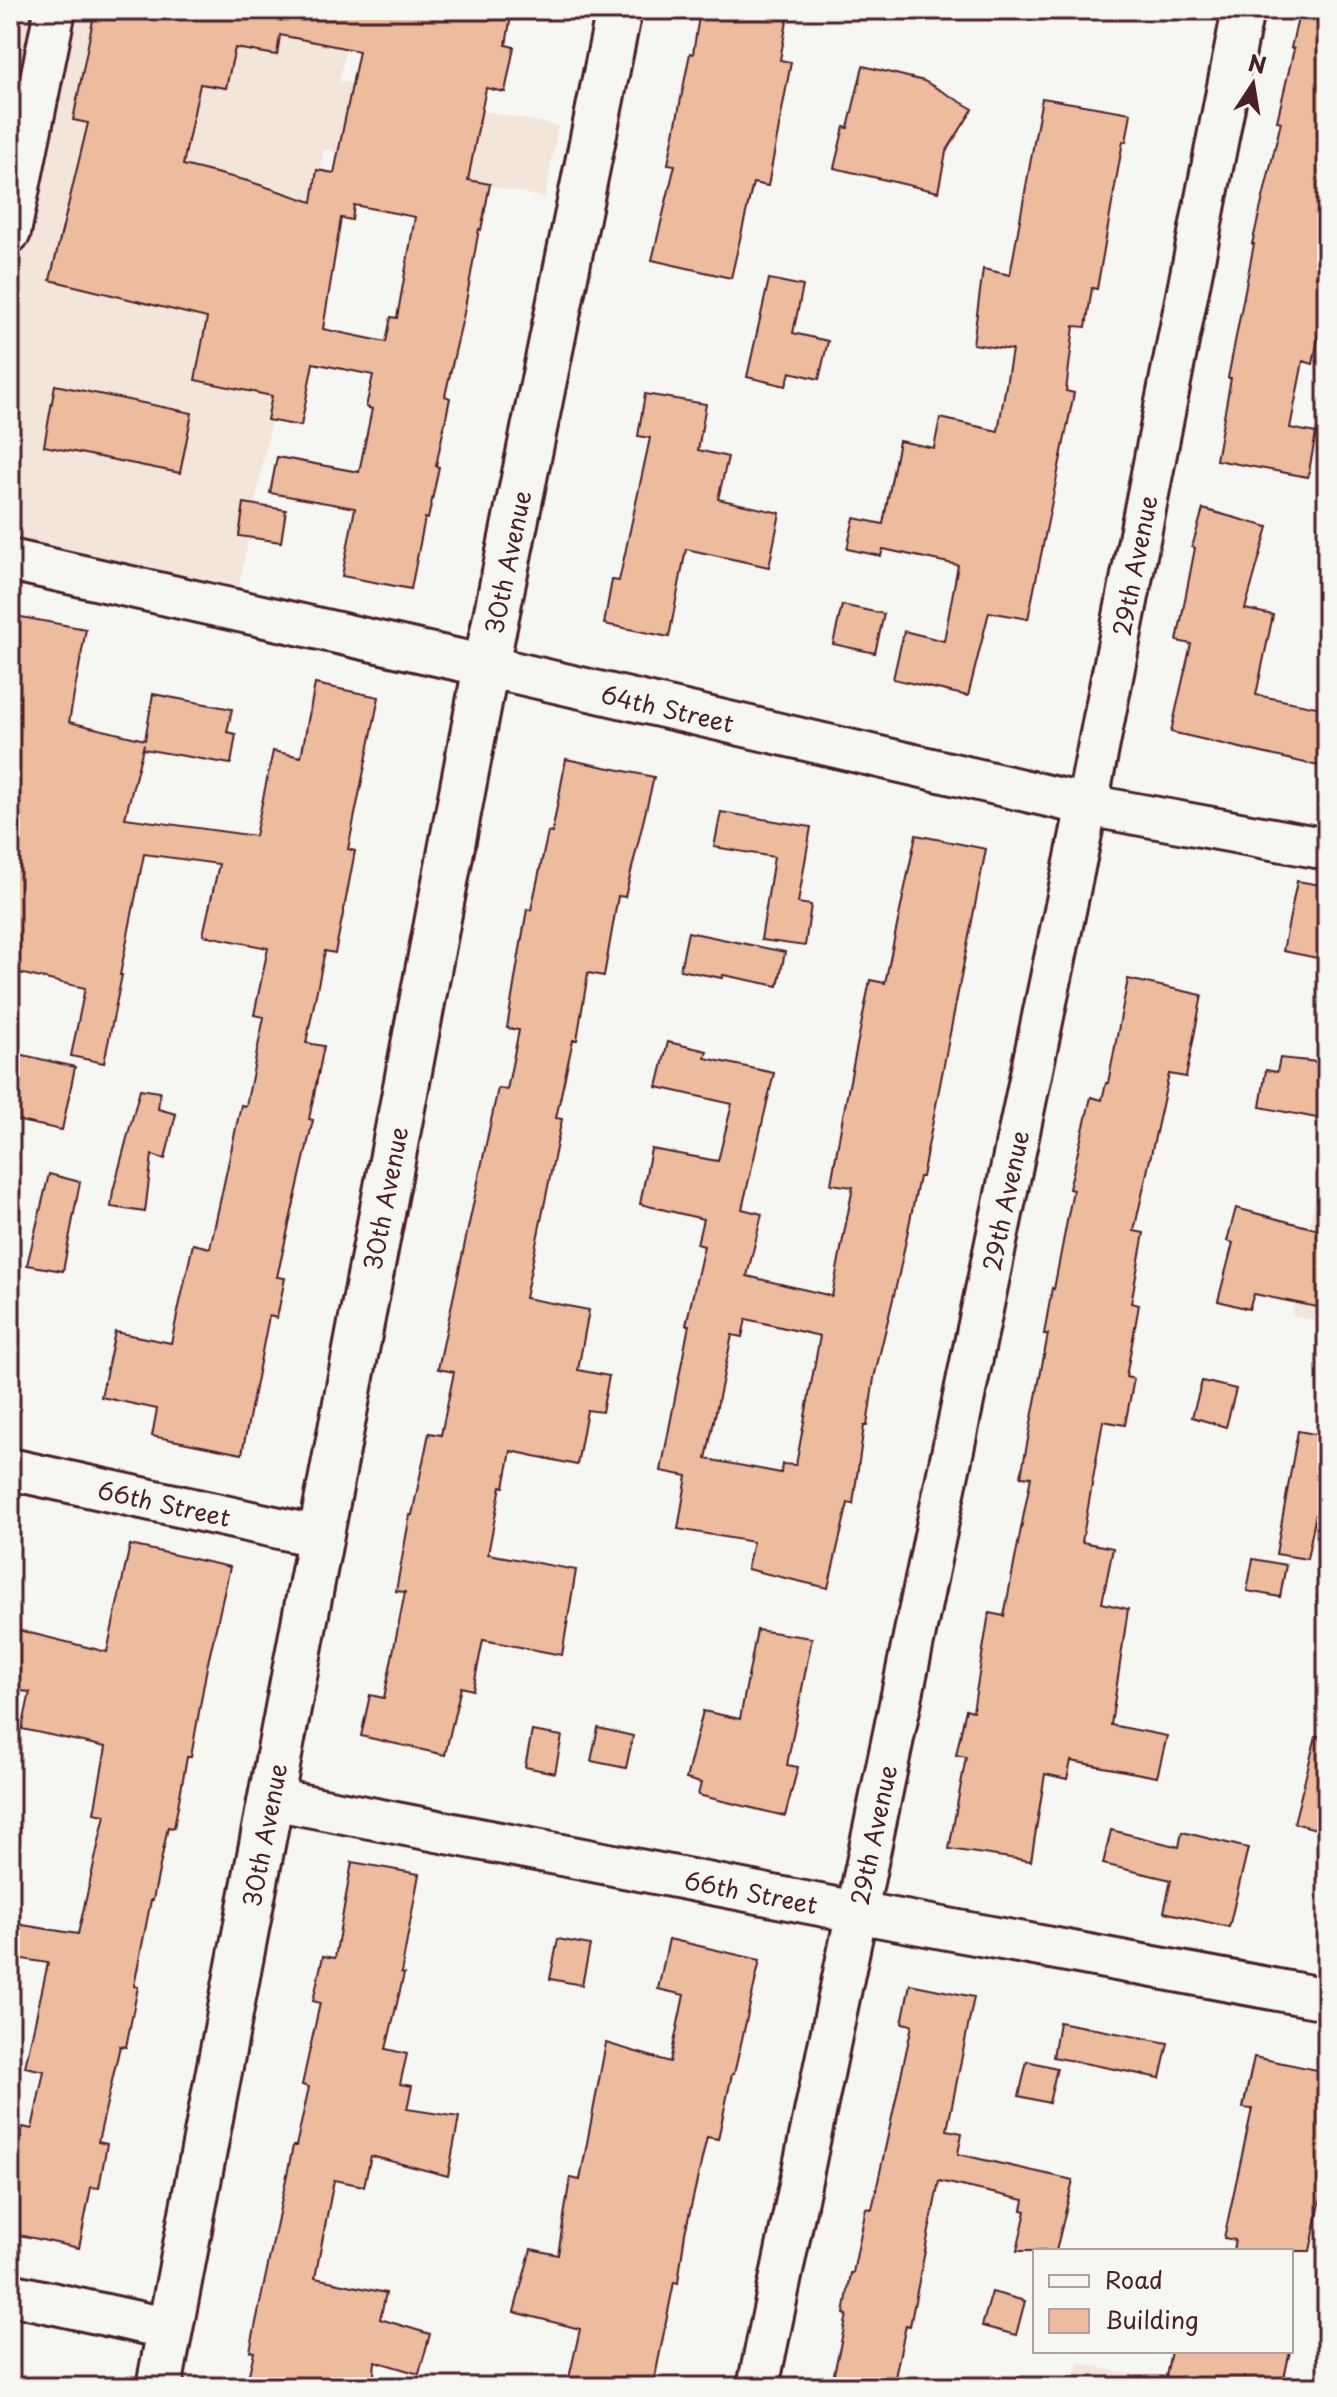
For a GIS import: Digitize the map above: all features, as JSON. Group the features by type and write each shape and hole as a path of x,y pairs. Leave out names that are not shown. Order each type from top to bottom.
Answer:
{"street":[{"path":"10,232 55,10"},
{"name":"30th Avenue","path":"159,2387 486,666 619,10"},
{"name":"29th Avenue","path":"758,2387 1087,805 1243,10"},
{"name":"64th Street","path":"10,560 1087,805 1327,849"},
{"name":"66th Street","path":"10,1469 320,1537"},
{"name":"66th Street","path":"272,1799 1327,1999"},
{"path":"10,2294 170,2329"}],"shaded area":[{"path":"10,10 354,10 339,81 558,126 545,198 324,149 230,632 10,583"},
{"path":"1327,1138 1327,1323 1292,1316"},
{"path":"1078,2363 1189,2387 1073,2387"}],"building":[{"path":"95,10 512,10 506,45 514,47 505,92 486,88 468,180 490,184 445,396 450,398 436,466 439,467 411,589 342,576 355,508 270,493 277,457 359,472 372,409 366,407 373,375 313,363 301,426 267,420 272,396 195,380 207,318 50,280 88,123 73,120","holes":["280,35 359,51 334,173 317,170 312,202 248,181 183,165 200,84 226,88 235,48 277,55","354,205 415,217 397,318 391,317 386,342 323,329 341,218 352,220"]},
{"path":"700,10 789,10 780,60 791,62 768,186 753,183 731,278 652,260 675,165 668,164"},
{"path":"1300,10 1327,13 1327,235 1316,277 1327,279 1327,330 1320,329 1313,364 1303,361 1290,428 1316,433 1308,477 1216,460 1252,244 1281,122 1277,121"},
{"path":"863,66 924,81 973,109 946,152 938,192 834,168 844,127 848,128"},
{"path":"1042,98 1131,113 1126,142 1123,141 1097,289 1092,288 1086,327 1074,326 1066,391 1074,393 1028,619 989,612 968,696 893,679 904,631 944,641 958,565 883,549 881,556 847,549 854,518 883,524 899,441 934,448 940,418 998,431 1012,350 973,344 983,269 1010,275"},
{"path":"769,279 803,286 793,333 828,341 819,379 790,372 786,386 747,377"},
{"path":"55,385 192,413 180,473 44,446"},
{"path":"645,394 706,404 698,450 728,457 718,499 780,513 769,567 686,549 669,637 604,624 612,580 619,581 650,438 638,436"},
{"path":"244,503 286,510 281,542 239,536"},
{"path":"1203,509 1268,527 1245,609 1273,615 1256,695 1327,709 1327,768 1171,732 1191,644 1177,641 1195,548 1192,547"},
{"path":"842,605 884,614 875,653 833,644"},
{"path":"16,616 86,629 69,722 145,740 153,694 232,709 227,732 236,734 231,764 143,749 144,744 125,818 255,836 273,751 301,757 315,684 379,697 348,849 355,851 335,953 325,951 306,1043 324,1046 309,1119 313,1120 277,1277 285,1278 277,1318 269,1316 242,1454 152,1436 157,1409 101,1397 115,1332 171,1343 193,1244 210,1248 241,1105 246,1106 264,1017 254,1015 268,948 203,935 219,864 144,854 104,1063 71,1056 85,988 10,971 10,650"},
{"path":"566,759 654,777 625,897 618,896 604,976 588,973 577,1040 573,1040 556,1118 562,1119 525,1298 589,1310 578,1370 609,1376 602,1412 587,1410 577,1465 511,1451 488,1554 576,1570 562,1655 483,1640 473,1690 461,1687 445,1755 361,1736 370,1695 384,1698 405,1592 396,1591 410,1515 429,1433 441,1435 454,1372 438,1369 498,1088 507,1090 519,1030 507,1028 527,909 531,910 548,832 552,833"},
{"path":"721,812 811,827 798,903 811,905 805,946 761,940 774,857 714,847"},
{"path":"916,835 986,849 922,1177 919,1177 874,1378 867,1426 864,1426 853,1504 848,1503 828,1588 747,1569 753,1542 678,1529 687,1476 661,1471 689,1325 686,1325 704,1246 697,1244 703,1219 640,1204 651,1149 718,1161 732,1104 657,1087 668,1042 707,1051 705,1058 774,1073 742,1209 762,1214 747,1276 832,1296 853,1187 831,1184 870,980 885,983","holes":["746,1319 820,1336 796,1465 782,1464 781,1473 706,1459 732,1335 742,1337"]},
{"path":"1297,881 1327,886 1327,960 1283,951"},
{"path":"688,932 785,952 778,986 680,970"},
{"path":"1128,979 1202,995 1186,1077 1169,1074 1134,1231 1144,1233 1131,1303 1139,1305 1126,1377 1134,1379 1125,1425 1103,1421 1082,1542 1113,1548 1102,1603 1128,1609 1111,1725 1167,1736 1157,1777 1071,1761 1067,1779 1045,1774 1031,1861 949,1849 966,1757 956,1755 966,1709 973,1711 989,1613 1004,1616 1031,1477 1021,1476 1048,1334 1044,1334 1052,1288 1073,1190 1069,1189 1091,1097 1102,1100 1108,1083"},
{"path":"10,1052 75,1067 62,1130 10,1119"},
{"path":"1280,1058 1327,1063 1327,1120 1260,1107 1266,1070 1277,1072"},
{"path":"140,1089 160,1092 158,1109 176,1114 165,1159 152,1155 145,1212 111,1207"},
{"path":"49,1174 80,1182 63,1271 27,1265"},
{"path":"1236,1208 1327,1232 1327,1309 1254,1294 1249,1309 1218,1301 1233,1243 1227,1241"},
{"path":"1202,1381 1236,1389 1226,1427 1192,1417"},
{"path":"1298,1431 1327,1436 1327,1490 1321,1489 1307,1559 1276,1554"},
{"path":"130,1545 230,1567 207,1667 191,1757 187,1757 174,1828 168,1827 151,1900 126,2047 120,2046 98,2142 107,2144 99,2188 91,2187 79,2248 10,2233 10,2196 23,2127 32,2129 44,2071 25,2067 48,1963 10,1957 10,1923 78,1934 105,1815 94,1813 106,1747 22,1729 30,1692 10,1690 10,1628 107,1652"},
{"path":"1253,1559 1286,1565 1280,1597 1247,1591"},
{"path":"757,1630 812,1638 787,1765 798,1767 785,1816 698,1795 701,1783 686,1779 703,1711 740,1719"},
{"path":"598,1728 633,1736 626,1768 591,1761"},
{"path":"532,1731 562,1736 555,1773 525,1767"},
{"path":"1316,1736 1327,1737 1327,1832 1294,1823"},
{"path":"1111,1830 1179,1847 1182,1832 1248,1848 1229,1927 1164,1912 1171,1880 1103,1864"},
{"path":"352,1862 419,1874 401,1973 404,1974 386,2049 407,2054 400,2084 412,2086 407,2109 459,2117 448,2176 371,2156 364,2186 334,2180 315,2278 386,2293 380,2319 430,2334 419,2374 375,2361 373,2387 246,2387 254,2352 250,2351 293,2146 296,2146 309,2087 302,2085 320,2003 313,2001 323,1956 335,1958"},
{"path":"558,1939 590,1945 582,1985 550,1979"},
{"path":"669,1939 760,1960 749,2009 718,2139 707,2137 685,2233 678,2283 674,2282 653,2387 567,2387 580,2329 514,2312 531,2249 558,2255 570,2178 580,2180 606,2043 670,2062 684,1995 658,1989"},
{"path":"910,1984 974,1997 947,2130 962,2133 958,2154 1073,2180 1056,2249 1033,2251 1017,2251 1026,2211 1022,2210 1024,2200 939,2181 910,2326 906,2325 893,2387 831,2387 847,2315 844,2314 851,2273 866,2208 872,2209 912,2025 902,2023"},
{"path":"1059,2022 1168,2043 1160,2078 1053,2057"},
{"path":"1254,2057 1327,2072 1327,2170 1310,2251 1233,2249 1235,2240 1224,2238 1252,2109 1243,2108"},
{"path":"1027,2061 1057,2068 1049,2103 1019,2096"},
{"path":"992,2292 1025,2301 1016,2335 982,2326"},
{"path":"1171,2353 1290,2353 1282,2387 1164,2387"}]}
